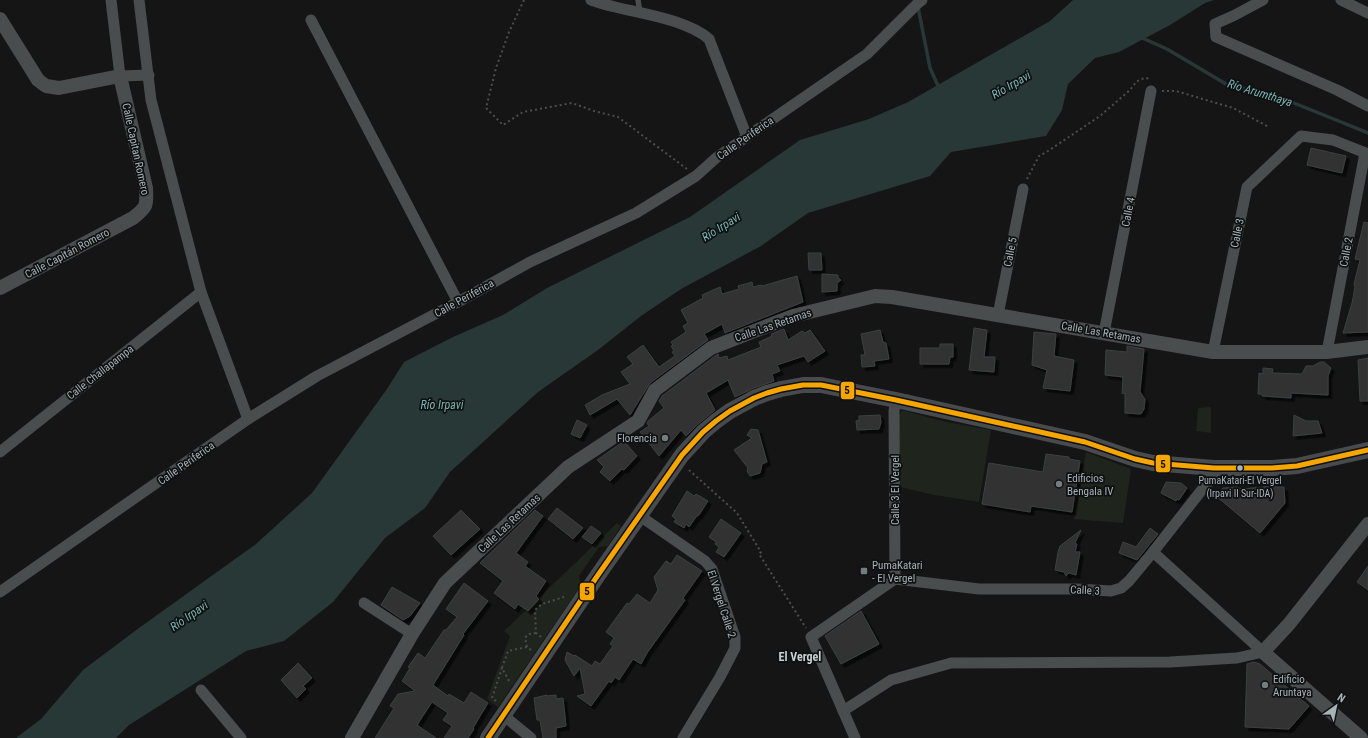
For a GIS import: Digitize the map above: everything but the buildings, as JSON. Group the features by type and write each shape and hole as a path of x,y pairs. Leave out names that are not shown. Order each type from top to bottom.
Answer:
{"main road":[{"path":"488,738 500,709 598,575 682,455 703,432 730,411 754,398 781,389 803,385 821,385 1085,442 1135,459 1153,462 1214,468 1260,469 1297,466 1368,450"}],"street":[{"path":"110,0 120,76"},
{"path":"139,0 151,100 201,292 248,419"},
{"path":"591,0 694,29 709,39 747,136"},
{"name":"Calle Periferica","path":"0,592 248,419 317,376 458,302 530,262 636,213 696,176 716,158 747,136 868,54 922,0"},
{"path":"1264,0 1215,24 1216,37 1337,90 1368,106"},
{"path":"1341,0 1368,13"},
{"path":"0,19 38,80 46,86 59,88 120,76 148,75"},
{"path":"311,20 458,302"},
{"name":"Calle Capitan Romero","path":"120,76 146,188 147,200 144,209 133,218"},
{"name":"Calle 4","path":"1104,333 1151,91"},
{"name":"Calle 3","path":"1213,352 1247,187 1302,136 1333,140 1367,153"},
{"name":"Calle 2","path":"1327,352 1367,153"},
{"name":"Calle 5","path":"998,315 1023,189"},
{"name":"Calle Capitán Romero","path":"0,288 133,218"},
{"name":"Calle Challapampa","path":"0,452 201,292"},
{"name":"Calle Las Retamas","path":"352,738 412,634 445,583 568,467 638,421 655,390 711,348 793,316 875,296 892,296 1213,352 1327,352 1368,346"},
{"name":"Calle 3 El Vergel","path":"895,579 894,411 896,400"},
{"name":"Calle 3","path":"895,579 979,589 1076,589 1112,591 1121,588 1154,552 1212,477 1214,468"},
{"name":"El Vergel Calle 2","path":"640,516 705,561 712,568 735,637 735,648 720,677 684,738"},
{"path":"843,711 891,680 951,663 1177,662 1237,658 1263,652 1300,610 1368,524"},
{"path":"1154,552 1263,652 1361,738"},
{"path":"855,738 811,637 895,579"},
{"path":"364,603 412,634"},
{"path":"201,690 241,738"},
{"path":"500,709 531,738"}],"lane":[{"path":"638,0 640,13"}],"path":[{"path":"524,0 509,32 496,68 486,108 504,125 523,112 572,103 594,111 618,116 696,176"},
{"path":"1023,189 1038,156 1048,151 1100,116 1141,79 1147,78 1152,83 1151,91 1176,91 1233,108 1269,127"},
{"path":"693,464 689,470 737,513 761,552 759,554 811,637"},
{"path":"536,633 535,610 542,604 572,594"},
{"path":"533,651 527,647 525,638 528,634 536,633 542,638"},
{"path":"500,709 492,698 508,651 527,647"},
{"path":"502,668 511,683"}],"shaded area":[{"path":"1211,407 1211,433 1196,431 1198,408"},
{"path":"902,411 946,422 991,430 979,502 934,495 900,487 898,416"},
{"path":"1086,452 1131,469 1123,523 1074,519"},
{"path":"617,523 621,526 608,546 599,547 579,576 581,585 498,707 487,699 510,636 504,631"}],"water":[{"name":"Río Irpavi","path":"1073,0 1214,0 1205,3 1170,25 1119,52 1095,58 1068,84 1062,110 1046,136 951,152 930,176 808,213 761,246 681,289 641,316 598,350 538,392 450,472 425,508 385,538 333,602 284,641 246,651 129,725 116,738 16,738 41,719 83,670 256,544 312,493 387,389 404,362 453,337 503,315 547,288 690,217 800,140 869,119 908,102 1050,21"}],"waterway":[{"path":"918,7 930,68 939,88"},
{"name":"Río Arumthaya","path":"1140,37 1167,49 1226,84 1284,99 1368,133"}],"transit line":[{"name":"5","path":"488,738 598,575 682,455 703,432 716,421 730,411 767,393 803,385 821,385 1085,442 1135,459 1153,463 1214,468 1272,468 1297,466 1368,450"}],"place":[{"name":"Florencia","path":"665,438"},
{"name":"PumaKatari-El Vergel (Irpavi II Sur-IDA)","path":"1240,468"},
{"name":"Edificios Bengala IV","path":"1059,484"},
{"name":"PumaKatari - El Vergel","path":"864,571"},
{"name":"Edificio Aruntaya","path":"1265,685"}],"district":[{"name":"El Vergel","path":"800,657"}]}
